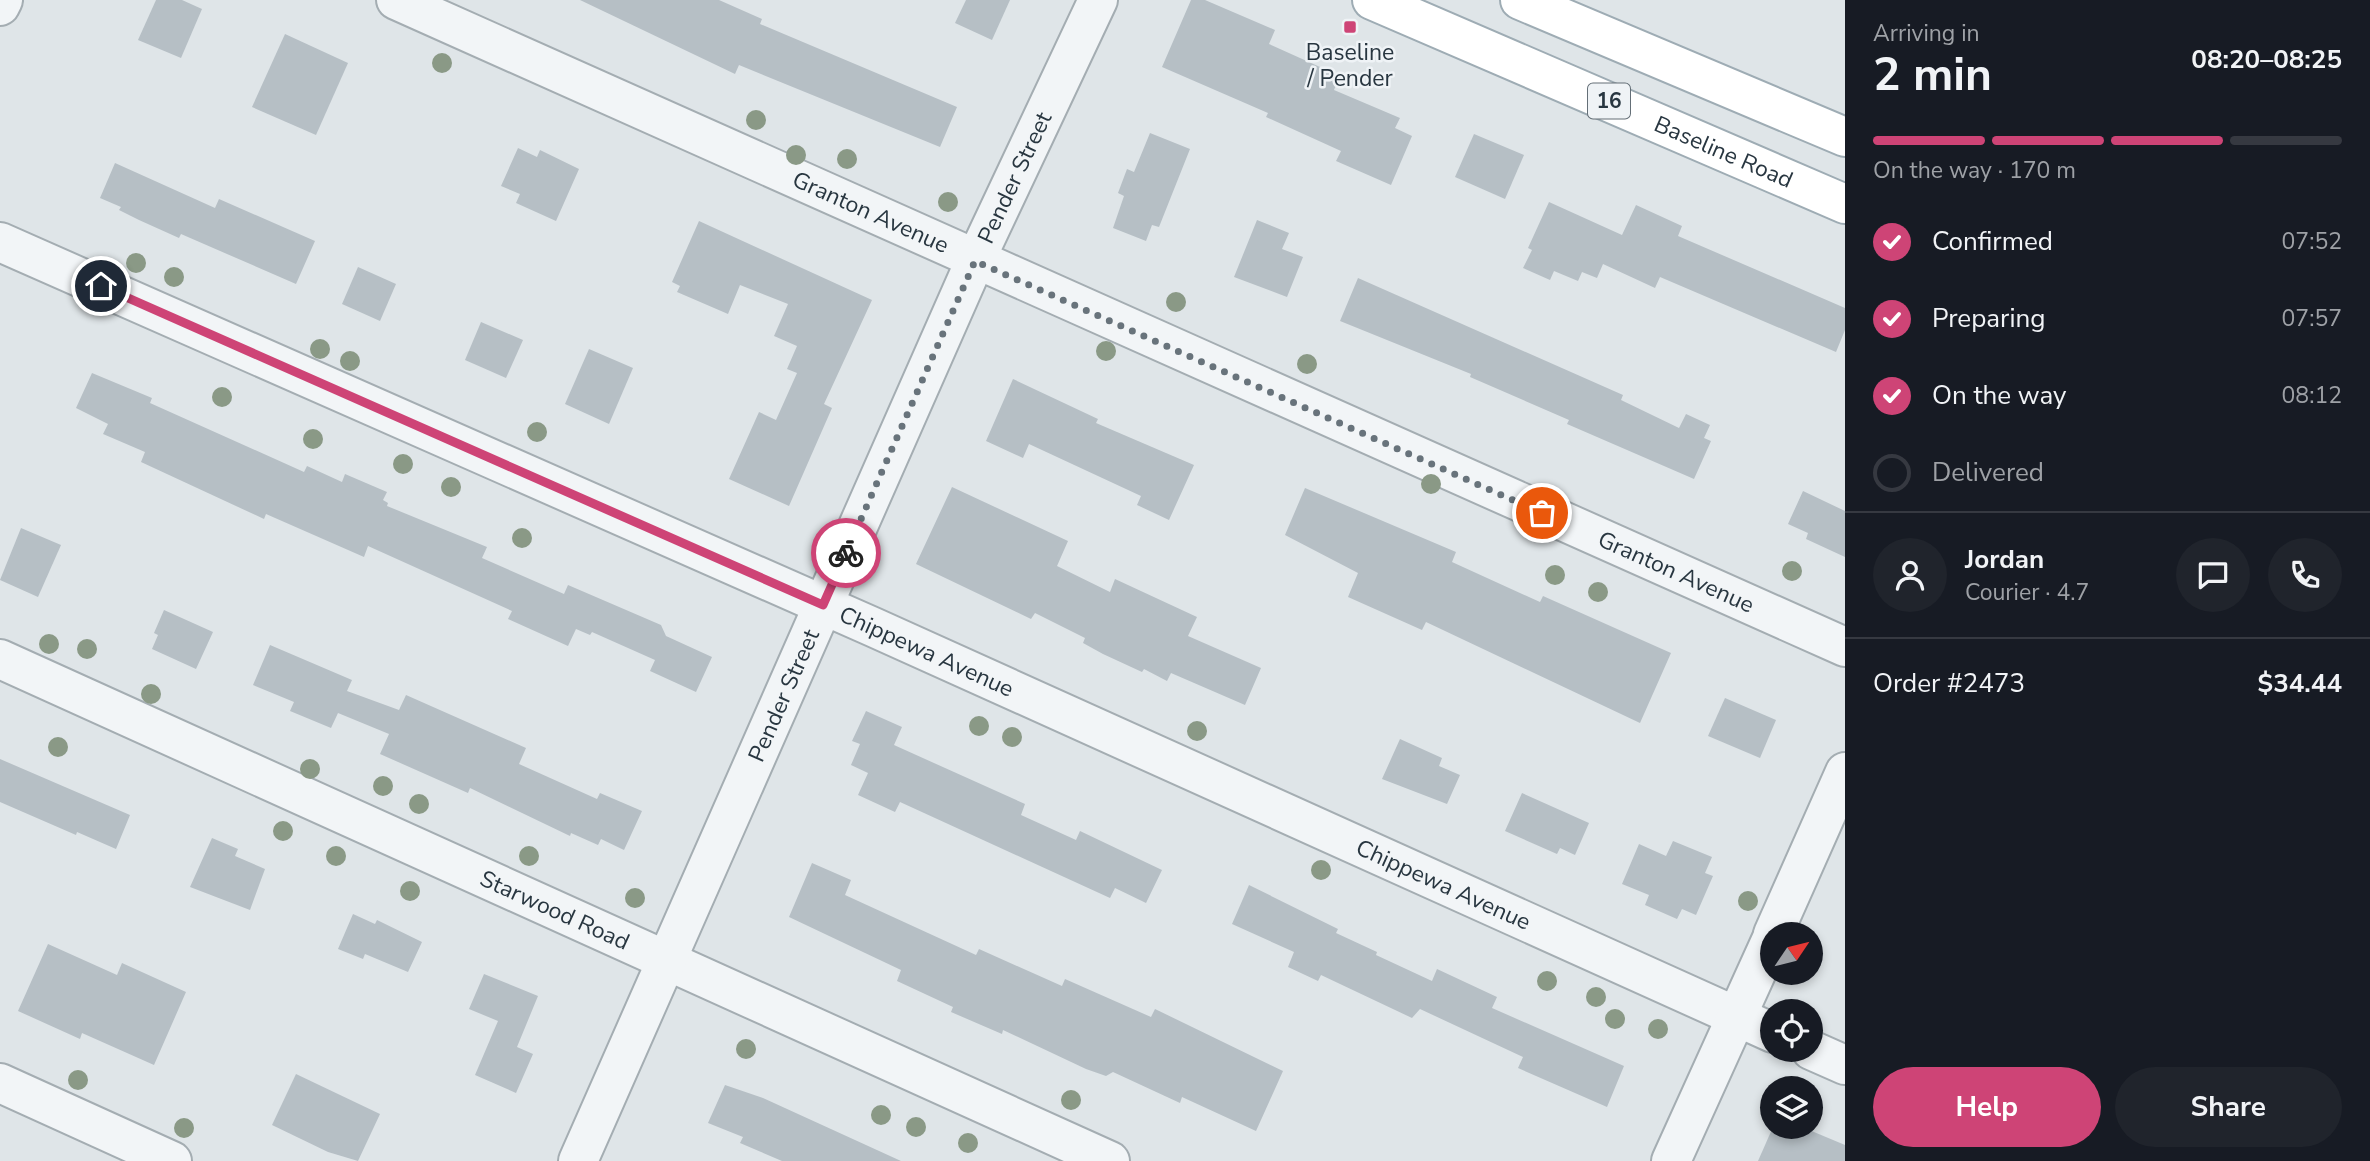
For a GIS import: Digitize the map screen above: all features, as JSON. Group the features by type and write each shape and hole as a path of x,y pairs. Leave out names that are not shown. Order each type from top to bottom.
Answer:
{"main road":[{"name":"Baseline Road","path":"1372,0 1845,204"},
{"name":"16","path":"1530,2 1845,137"}],"street":[{"path":"0,6 3,0"},
{"name":"Granton Avenue","path":"396,0 975,261 1845,647"},
{"name":"Pender Street","path":"578,1161 975,261 1098,0"},
{"name":"Chippewa Avenue","path":"0,242 823,605 1760,1027"},
{"name":"Starwood Road","path":"0,659 667,963 1110,1161"},
{"path":"1779,922 1845,772"},
{"path":"1671,1161 1760,965"},
{"path":"1823,1055 1845,1065"},
{"path":"0,1083 172,1161"}],"building":[{"path":"156,0 182,0 202,9 181,58 138,40"},
{"path":"580,0 719,0 762,19 760,24 957,107 940,147 739,65 735,74"},
{"path":"966,0 1010,0 992,40 955,23"},
{"path":"1191,0 1205,0 1275,30 1269,44 1340,76 1334,90 1400,118 1395,128 1412,136 1391,185 1336,161 1341,151 1266,117 1268,113 1162,67"},
{"path":"285,34 348,63 316,135 252,107"},
{"path":"1150,133 1190,149 1159,227 1152,225 1146,241 1113,228 1124,196 1118,193 1127,169 1134,172"},
{"path":"1474,134 1524,155 1505,199 1455,177"},
{"path":"518,148 537,157 540,150 579,169 556,221 516,203 520,194 501,186"},
{"path":"115,163 215,208 219,199 315,241 296,284 181,234 179,238 119,210 121,207 100,198"},
{"path":"1549,202 1622,235 1636,205 1682,226 1678,236 1845,308 1845,330 1836,352 1660,277 1655,288 1603,264 1597,278 1582,272 1578,281 1554,271 1550,280 1523,268 1532,250 1528,248"},
{"path":"1257,220 1289,233 1282,249 1303,257 1287,297 1234,277"},
{"path":"699,221 872,300 824,404 832,408 789,506 729,479 759,412 776,420 797,373 787,369 797,346 774,336 788,304 740,285 728,314 677,292 680,286 672,282"},
{"path":"358,267 396,284 380,321 342,304"},
{"path":"1358,278 1623,395 1621,400 1679,428 1686,414 1710,425 1704,438 1711,441 1694,479 1567,424 1569,420 1470,377 1471,374 1340,321"},
{"path":"481,322 523,340 506,378 465,360"},
{"path":"589,349 633,368 609,424 565,404"},
{"path":"92,373 152,398 150,403 304,472 307,466 342,482 345,474 387,492 383,500 388,503 387,506 487,547 482,558 564,594 568,585 661,625 666,636 712,657 696,692 650,671 655,660 592,632 590,635 576,629 568,646 508,619 512,611 368,546 364,557 266,514 264,519 141,462 145,452 103,434 108,424 76,408"},
{"path":"1013,379 1098,419 1096,423 1194,465 1169,520 1137,505 1141,496 1029,444 1023,458 986,441"},
{"path":"952,487 1068,541 1057,566 1110,592 1115,579 1197,617 1188,636 1261,668 1245,705 1171,673 1167,681 1144,669 1142,672 1083,643 1085,638 1035,613 1031,619 916,564"},
{"path":"1305,488 1456,552 1452,562 1540,602 1543,596 1671,653 1640,723 1426,622 1422,630 1348,597 1358,573 1285,535"},
{"path":"1803,491 1845,511 1845,557 1806,539 1808,533 1788,524"},
{"path":"21,528 61,545 38,597 0,580"},
{"path":"164,610 213,632 196,669 152,649 158,635 154,633"},
{"path":"270,645 352,680 347,691 399,710 406,695 526,748 519,764 597,799 600,793 642,811 624,850 601,839 598,845 571,833 570,836 470,788 468,793 380,754 389,734 338,713 331,728 290,711 294,702 253,685"},
{"path":"1725,698 1776,720 1760,758 1708,736"},
{"path":"866,711 902,727 894,745 1025,804 1021,815 1076,840 1080,831 1162,870 1146,903 1115,888 1110,898 900,802 895,812 858,795 868,773 851,765 860,744 852,741"},
{"path":"1400,739 1442,758 1439,766 1460,775 1447,804 1382,779"},
{"path":"0,759 130,815 116,849 0,802"},
{"path":"1522,793 1589,823 1575,855 1560,848 1557,854 1505,831"},
{"path":"212,838 238,849 235,856 265,869 250,910 190,887"},
{"path":"1673,841 1712,857 1705,873 1713,876 1696,915 1682,909 1677,919 1645,905 1649,895 1622,884 1639,844 1666,856"},
{"path":"812,863 851,880 845,895 976,955 979,949 1062,986 1065,979 1151,1017 1155,1009 1283,1071 1256,1131 1182,1097 1180,1103 1113,1072 1106,1076 1086,1069 1003,1030 1002,1034 951,1012 953,1007 897,981 901,970 789,917"},
{"path":"1249,885 1338,929 1336,933 1377,952 1376,955 1432,981 1437,969 1497,997 1492,1008 1624,1066 1607,1107 1518,1068 1523,1057 1420,1009 1412,1018 1321,975 1318,981 1288,967 1294,952 1232,924"},
{"path":"353,914 375,924 377,920 422,942 408,972 365,954 363,959 338,949"},
{"path":"48,944 117,975 122,963 186,992 154,1065 82,1033 80,1039 18,1011"},
{"path":"484,974 538,996 517,1047 533,1054 516,1093 475,1075 498,1021 469,1009"},
{"path":"296,1074 380,1114 358,1161 328,1152 272,1125"},
{"path":"725,1085 763,1098 901,1161 782,1161 740,1143 743,1137 708,1123"},
{"path":"1823,1136 1845,1145 1845,1161 1758,1161 1768,1139 1823,1139"}],"way so far":[{"path":"846,553 975,261 1542,513"}],"place":[{"name":"Baseline / Pender","path":"1350,27"}],"route":[{"path":"101,286 823,605 846,553"}]}
